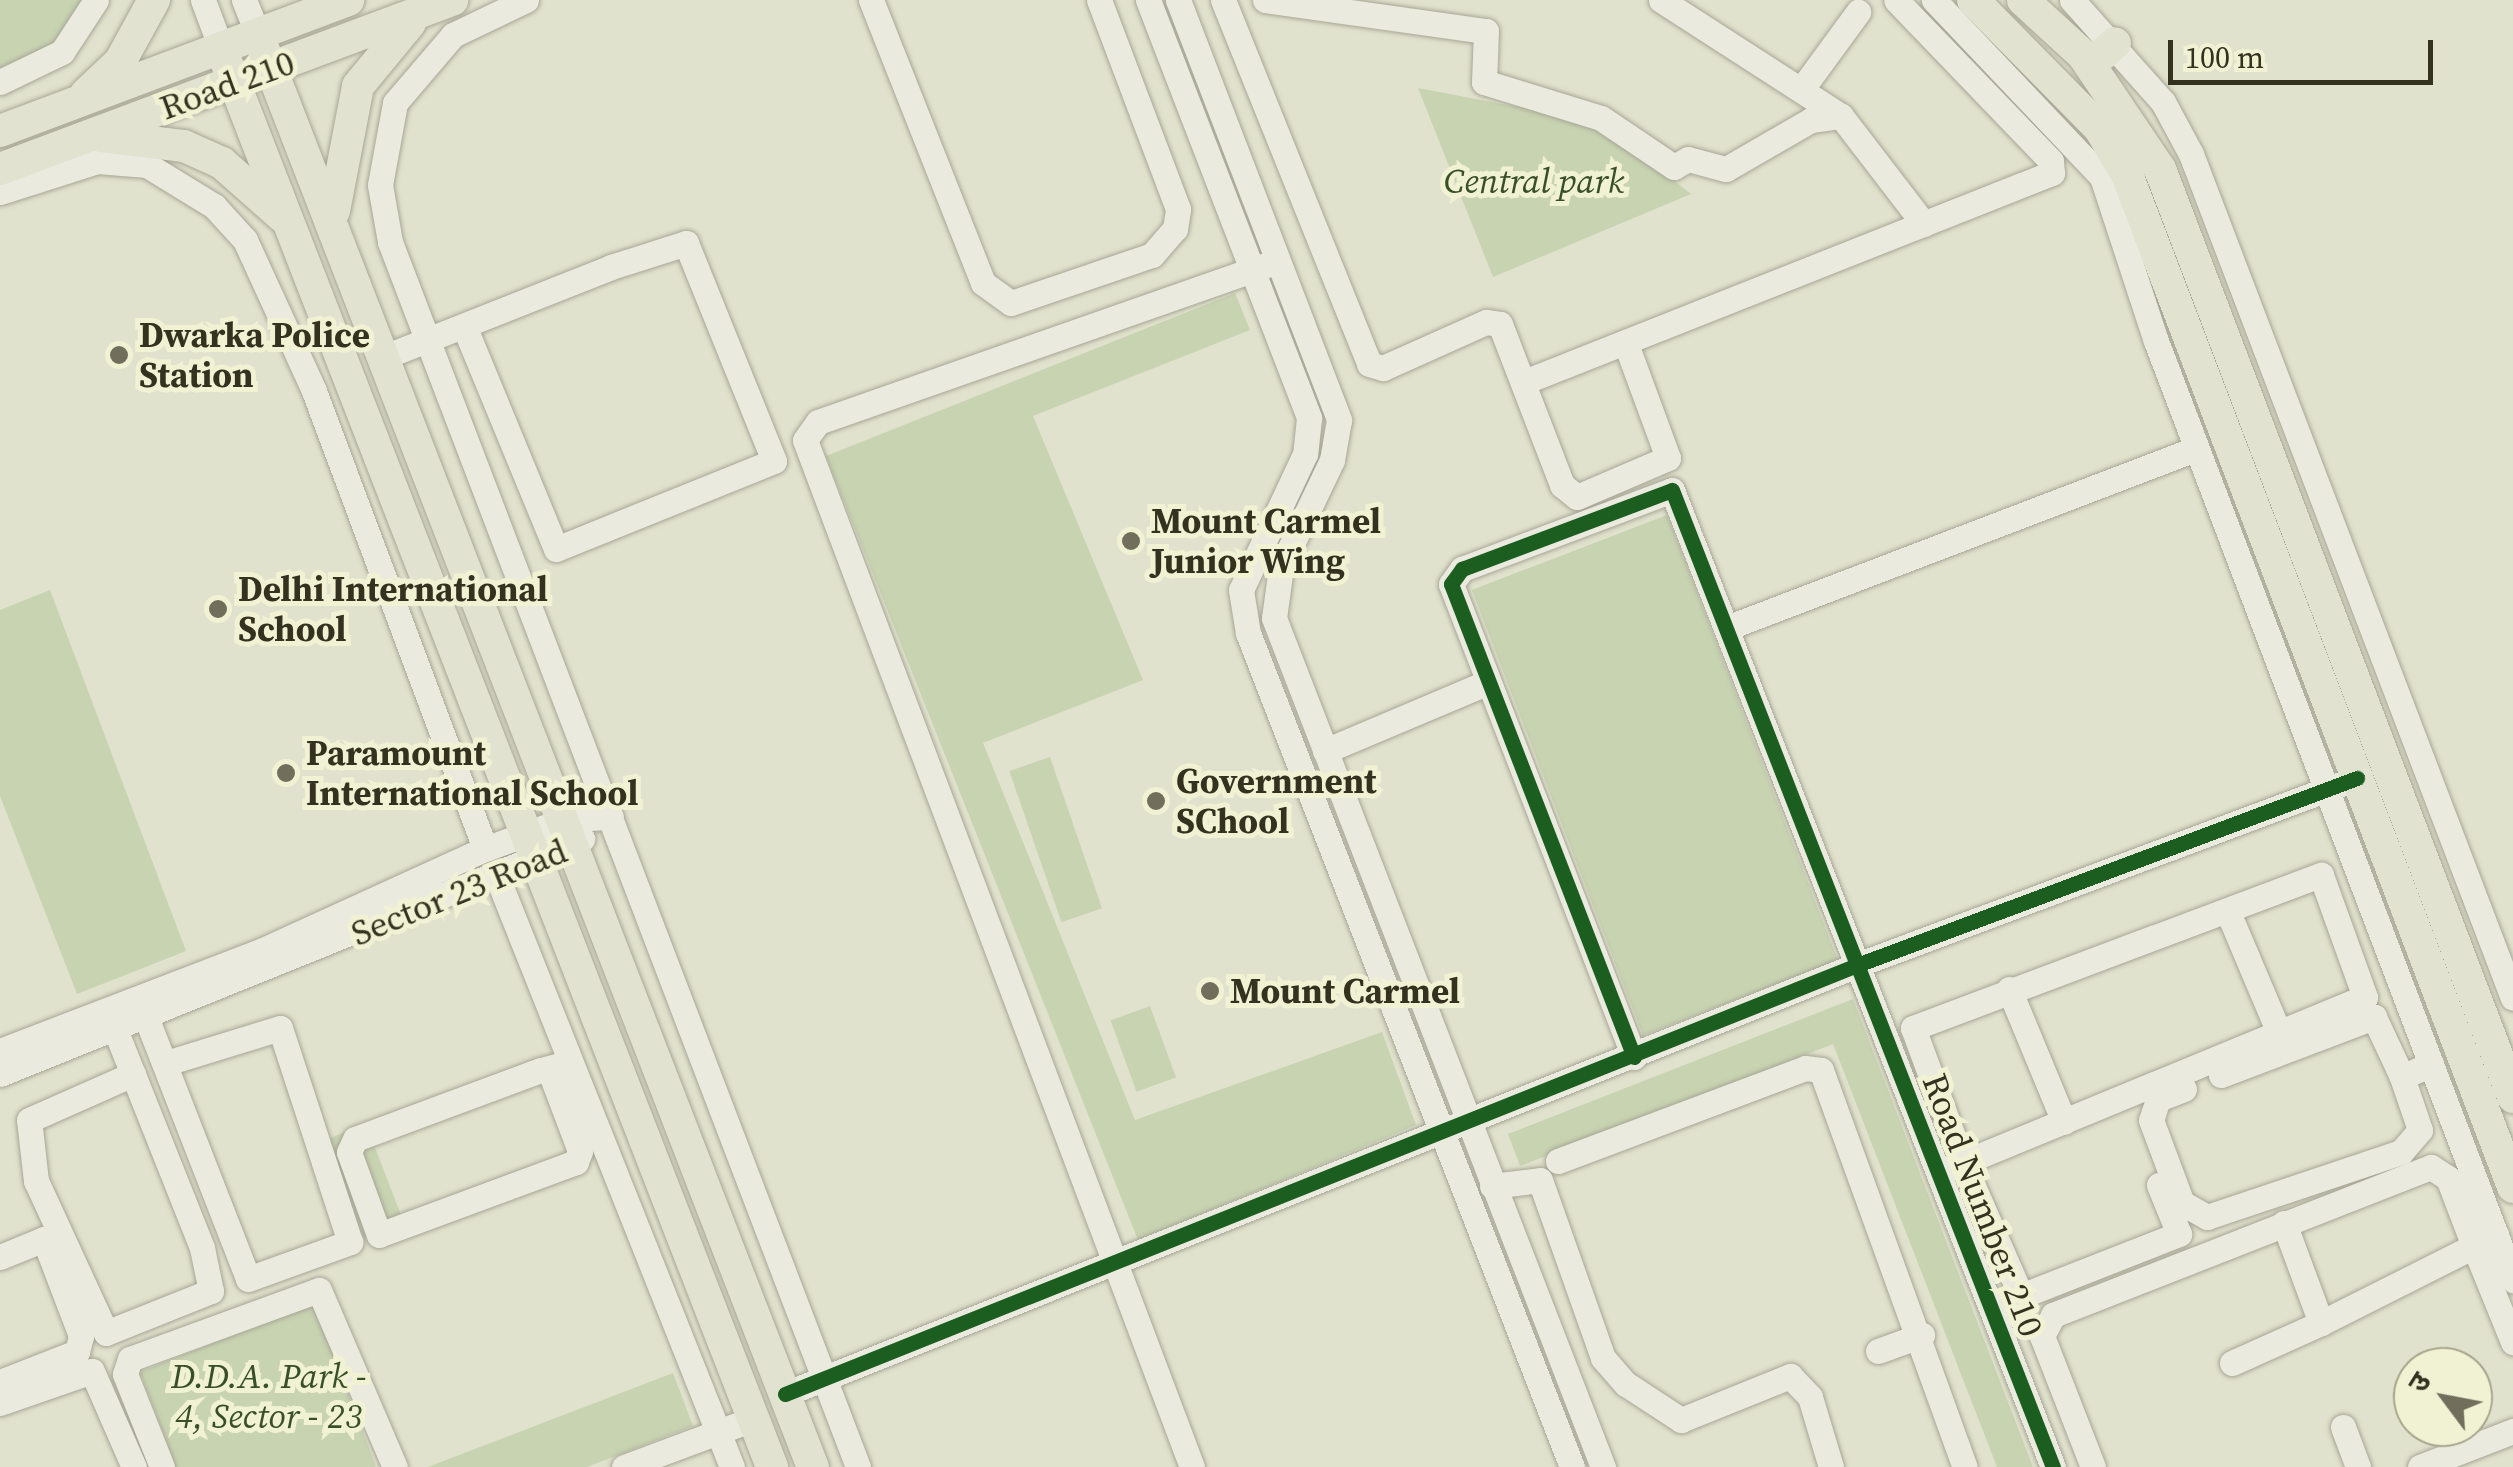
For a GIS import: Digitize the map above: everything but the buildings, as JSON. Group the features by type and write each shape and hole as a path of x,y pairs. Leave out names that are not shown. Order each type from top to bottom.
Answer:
{"main road":[{"path":"75,104 120,62 154,0"},
{"name":"Road 210","path":"0,169 234,82 265,50 348,0"},
{"path":"1973,0 2128,177 2513,1187"},
{"path":"2023,0 2102,54 2160,168 2513,1096"},
{"path":"334,213 358,86 386,42 439,6"},
{"name":"Road 210","path":"0,132 222,52 265,50 439,6"},
{"path":"265,50 587,827 812,1467"},
{"path":"222,52 772,1467"},
{"path":"90,136 184,146 222,164 289,224"}],"street":[{"path":"0,82 62,52 96,0"},
{"path":"203,0 222,52"},
{"path":"244,0 265,50"},
{"path":"526,0 453,36 420,65 384,140 390,242 429,340 587,827 824,1379 858,1467"},
{"path":"872,0 983,284 1011,303 1152,255 1175,229 1178,209 1099,0"},
{"path":"1223,0 1369,364 1383,368 1493,321 1524,382 1570,497 1661,467 1668,451 1626,344"},
{"path":"1266,0 1486,31 1484,82 1602,118 1674,168 1688,159 1726,168 1811,120 1841,116"},
{"path":"1896,0 2054,165"},
{"path":"1934,0 2090,137 2196,448 2431,1064 2513,1342"},
{"path":"2072,0 2102,54 2191,154 2513,998"},
{"path":"1668,2 1841,116 1924,224"},
{"path":"1572,1467 1242,611 1248,568 1310,437 1252,270 1152,10 1187,3 1339,420 1332,460 1273,594 1325,751 1603,1467"},
{"path":"1801,90 1858,12"},
{"path":"1524,382 2047,179 2054,165 2090,137"},
{"path":"0,192 107,160 147,165 200,196 252,250 314,390 485,849"},
{"path":"389,355 464,326 686,243 774,461 556,549 464,326"},
{"path":"1192,1467 805,440 818,422 1278,261"},
{"path":"314,390 350,378"},
{"path":"1729,627 2196,448"},
{"name":"Road Number 210","path":"1488,682 1453,576 1664,492 1684,503 2052,1467"},
{"path":"1325,751 1488,682 1634,1056"},
{"path":"785,1394 1468,1125 1857,964 2357,778"},
{"name":"Sector 23 Road","path":"0,1051 264,950 485,849 532,848 587,827"},
{"name":"Sector 23 Road","path":"0,1074 498,879 532,848"},
{"path":"1938,1173 1962,1163 2064,1122 2124,1097 2279,1033 2365,996 2346,928 2320,875 1913,1028 1962,1163 2021,1296 2179,1234 2124,1097"},
{"path":"498,879 559,1065 580,1152 576,1162 380,1235 349,1152 355,1139 559,1065"},
{"path":"2228,912 2279,1033"},
{"path":"2346,928 2376,916"},
{"path":"2009,990 2064,1122"},
{"path":"146,1017 248,1279 350,1242 280,1028 166,1063"},
{"path":"2374,1018 2402,1077 2420,1130 2401,1152 2207,1217 2182,1203 2151,1120 2158,1099 2374,1018"},
{"path":"115,1029 133,1074 211,1291 106,1332 36,1181 28,1120 133,1074"},
{"path":"2402,1077 2431,1064"},
{"path":"559,1065 732,1467"},
{"path":"1558,1161 1814,1067 1922,1335 1964,1467"},
{"path":"2093,1467 2042,1336 2044,1320 2431,1167 2448,1178 2513,1280"},
{"path":"1492,1186 1540,1180 1604,1358 1626,1384 1681,1420 1790,1376 1810,1397 1832,1467"},
{"path":"2284,1223 2322,1323"},
{"path":"0,1257 44,1240 81,1336 77,1352 0,1382"},
{"path":"2232,1363 2322,1323 2485,1241"},
{"path":"162,1467 126,1374 130,1358 319,1290 396,1467"},
{"path":"1878,1351 1922,1335"},
{"path":"0,1403 92,1371 134,1467"},
{"path":"624,1467 753,1420"},
{"path":"2343,1427 2358,1467"},
{"path":"2420,1467 2513,1431"}],"green space":[{"path":"0,0 85,0 41,59 0,75"},
{"name":"Central park","path":"1418,88 1602,123 1691,194 1493,277"},
{"path":"1235,293 1250,330 1033,416 1143,680 983,743 1135,1120 1382,1032 1416,1125 1138,1240 826,456"},
{"path":"1667,515 1838,960 1643,1035 1472,590"},
{"path":"50,590 186,951 77,994 0,796 0,610"},
{"path":"1050,757 1102,908 1061,922 1009,771"},
{"path":"1853,999 2033,1467 1997,1467 1833,1044 1520,1166 1508,1134"},
{"path":"1150,1006 1176,1077 1137,1092 1111,1020"},
{"path":"366,1124 404,1222 362,1238 324,1140"},
{"name":"D.D.A. Park - 4, Sector - 23","path":"315,1303 376,1467 176,1467 140,1372"},
{"path":"673,1373 693,1426 587,1467 428,1467"}],"cycle path":[{"path":"1634,1057 1451,584 1462,569 1672,490 2053,1467"},
{"path":"785,1394 1857,965 2357,778"}],"place":[{"name":"Dwarka Police Station","path":"119,355"},
{"name":"Mount Carmel Junior Wing","path":"1131,541"},
{"name":"Delhi International School","path":"218,609"},
{"name":"Paramount International School","path":"286,773"},
{"name":"Government SChool","path":"1156,801"},
{"name":"Mount Carmel","path":"1210,991"}]}
